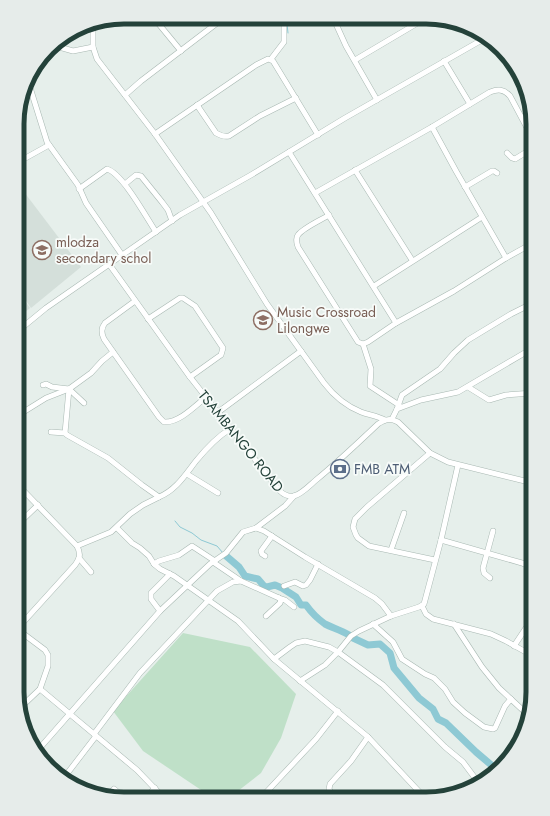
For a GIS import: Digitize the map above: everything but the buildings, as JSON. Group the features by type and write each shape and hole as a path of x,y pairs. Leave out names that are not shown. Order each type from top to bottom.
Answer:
{"street":[{"path":"159,24 181,51"},
{"path":"124,95 213,24"},
{"path":"155,134 256,65 265,60 271,59 284,42 284,24"},
{"path":"336,24 377,100"},
{"path":"355,60 416,24"},
{"path":"93,29 93,48 97,59 155,134 211,213 268,304 330,390 341,400 358,410 385,420"},
{"path":"24,326 46,308 172,221 377,100 481,41"},
{"path":"60,47 73,51 93,48"},
{"path":"271,59 318,135"},
{"path":"444,61 470,104"},
{"path":"30,89 42,129 49,145 79,189 86,203 122,255"},
{"path":"315,193 490,92 502,90 506,92 526,127"},
{"path":"197,105 216,133 225,137 229,136 260,116 296,98"},
{"path":"432,126 506,258"},
{"path":"24,159 49,145"},
{"path":"289,152 396,323"},
{"path":"507,153 515,159 526,152"},
{"path":"79,189 107,168 115,173 125,184 156,232"},
{"path":"355,170 412,260"},
{"path":"465,187 492,171 497,173"},
{"path":"125,184 136,175 140,176 162,202 172,221"},
{"path":"329,215 301,231 297,236 296,241 298,247 358,342 363,344 371,369 370,386 398,407"},
{"path":"374,286 412,260 482,217"},
{"path":"363,344 396,323 454,291 526,246"},
{"name":"TSAMBANGO ROAD","path":"109,264 205,398 280,491 288,496 294,496 302,492 327,472 378,424 385,420 392,419"},
{"path":"148,319 180,298 183,298 195,306 223,348 218,357 190,377"},
{"path":"135,302 102,326 102,335 159,417 164,422 177,419 205,398"},
{"path":"526,306 468,340 440,369 402,395 392,419 398,422 430,453 448,462 526,481"},
{"path":"217,413 301,351"},
{"path":"24,412 46,398 69,389 91,373 113,352"},
{"path":"398,407 421,400 449,395 468,387 526,353"},
{"path":"43,385 46,384 69,389 84,403"},
{"path":"468,387 489,400 506,395 526,394"},
{"path":"69,389 66,432 69,437 108,458 142,486 159,497"},
{"path":"77,546 111,532 117,528 130,514 143,505 169,492 187,474 200,457 222,435 230,430"},
{"path":"51,432 66,432"},
{"path":"430,453 359,514 354,523 354,531 361,541 369,546 435,560"},
{"path":"300,681 324,666 351,636 372,624 422,606 425,602 458,465"},
{"path":"187,474 218,494"},
{"path":"24,491 77,546 80,558 91,572"},
{"path":"41,747 70,715 83,698 96,686 160,611 214,561 226,553 243,532 256,528 285,506 294,496"},
{"path":"24,518 38,505"},
{"path":"391,550 404,513"},
{"path":"117,528 132,543 140,548 154,564 238,621 274,659 368,737 419,792"},
{"path":"256,528 272,536 375,598 382,604 391,616"},
{"path":"490,578 483,570 493,531"},
{"path":"266,556 262,554 261,551 272,536"},
{"path":"441,540 526,565"},
{"path":"154,564 179,555 192,546 241,581 285,600 294,607"},
{"path":"24,622 80,558"},
{"path":"284,586 295,582 306,586 318,564"},
{"path":"160,611 151,599 151,593 170,574"},
{"path":"66,773 140,673 217,592 231,583 241,581"},
{"path":"266,616 280,603 281,600 279,598"},
{"path":"422,606 426,614 432,619 491,634 526,652"},
{"path":"372,624 393,642 402,659 434,678 444,689 452,702 484,727 495,728 505,706 511,699"},
{"path":"454,624 482,667 499,688 524,711"},
{"path":"514,646 526,628"},
{"path":"24,635 47,652 48,666 40,689 25,703"},
{"path":"274,659 296,643 305,641 329,647 338,652 383,685 445,747 463,762 476,779"},
{"path":"40,689 137,770 159,792"},
{"path":"266,792 316,739 338,711"},
{"path":"331,792 329,789 330,784 351,761 368,737"},
{"path":"151,792 155,788"}],"shaded area":[{"name":"mlodza secondary schol","path":"24,192 81,267 31,308 24,298"},
{"path":"24,300 30,308 24,313"}],"green space":[{"path":"183,633 250,647 296,694 281,738 261,773 237,792 204,792 143,751 113,711"}],"waterway":[{"path":"287,24 288,33"},
{"path":"175,521 180,527 192,533 201,540 217,546 223,553"},
{"path":"225,555 239,567 245,576 258,579 264,586 267,587 275,585 282,588 296,597 301,605 306,605 325,624 349,635"},
{"path":"353,638 368,645 380,644 390,653 394,668 419,698 433,709 438,719 446,723 493,766"}],"place":[{"name":"mlodza secondary schol","path":"42,250"},
{"name":"Music Crossroad Lilongwe","path":"263,320"},
{"name":"FMB ATM","path":"340,469"}]}
